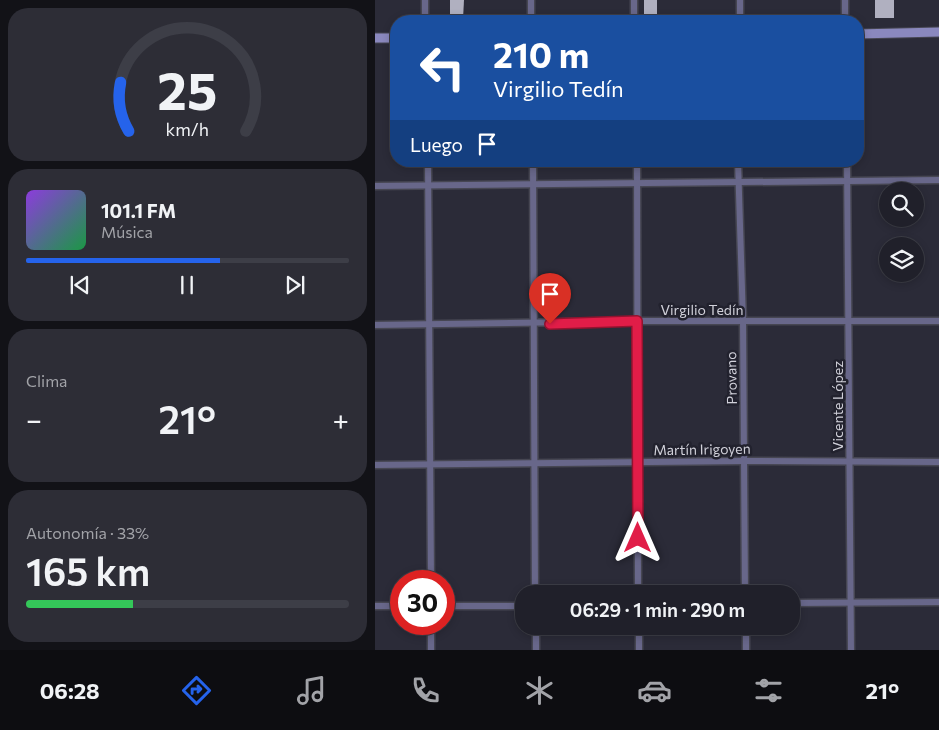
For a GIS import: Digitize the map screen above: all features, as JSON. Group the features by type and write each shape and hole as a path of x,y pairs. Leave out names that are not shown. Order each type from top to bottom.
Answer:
{"main road":[{"path":"864,34 939,32"},
{"path":"375,38 390,38"}],"street":[{"path":"425,0 425,15"},
{"path":"531,0 531,15"},
{"path":"634,0 634,15"},
{"path":"740,0 740,15"},
{"path":"845,0 845,15"},
{"path":"428,167 431,570"},
{"path":"533,167 535,585"},
{"path":"637,167 638,585"},
{"name":"Provano","path":"738,167 743,321 745,585"},
{"name":"Vicente López","path":"847,167 851,650"},
{"path":"375,186 939,180"},
{"name":"Virgilio Tedín","path":"375,325 637,321 939,321"},
{"name":"Martín Irigoyen","path":"375,465 744,461 939,462"},
{"path":"800,603 939,602"},
{"path":"375,606 390,606"},
{"path":"455,606 515,606"},
{"path":"431,635 431,650"},
{"path":"536,635 536,650"},
{"path":"639,635 639,650"},
{"path":"746,635 746,650"}],"building":[{"path":"450,0 464,0 463,15 450,15"},
{"path":"644,0 657,0 657,15 644,15"},
{"path":"875,0 894,0 894,18 875,18"}],"route":[{"path":"550,324 637,321 638,538"}]}
